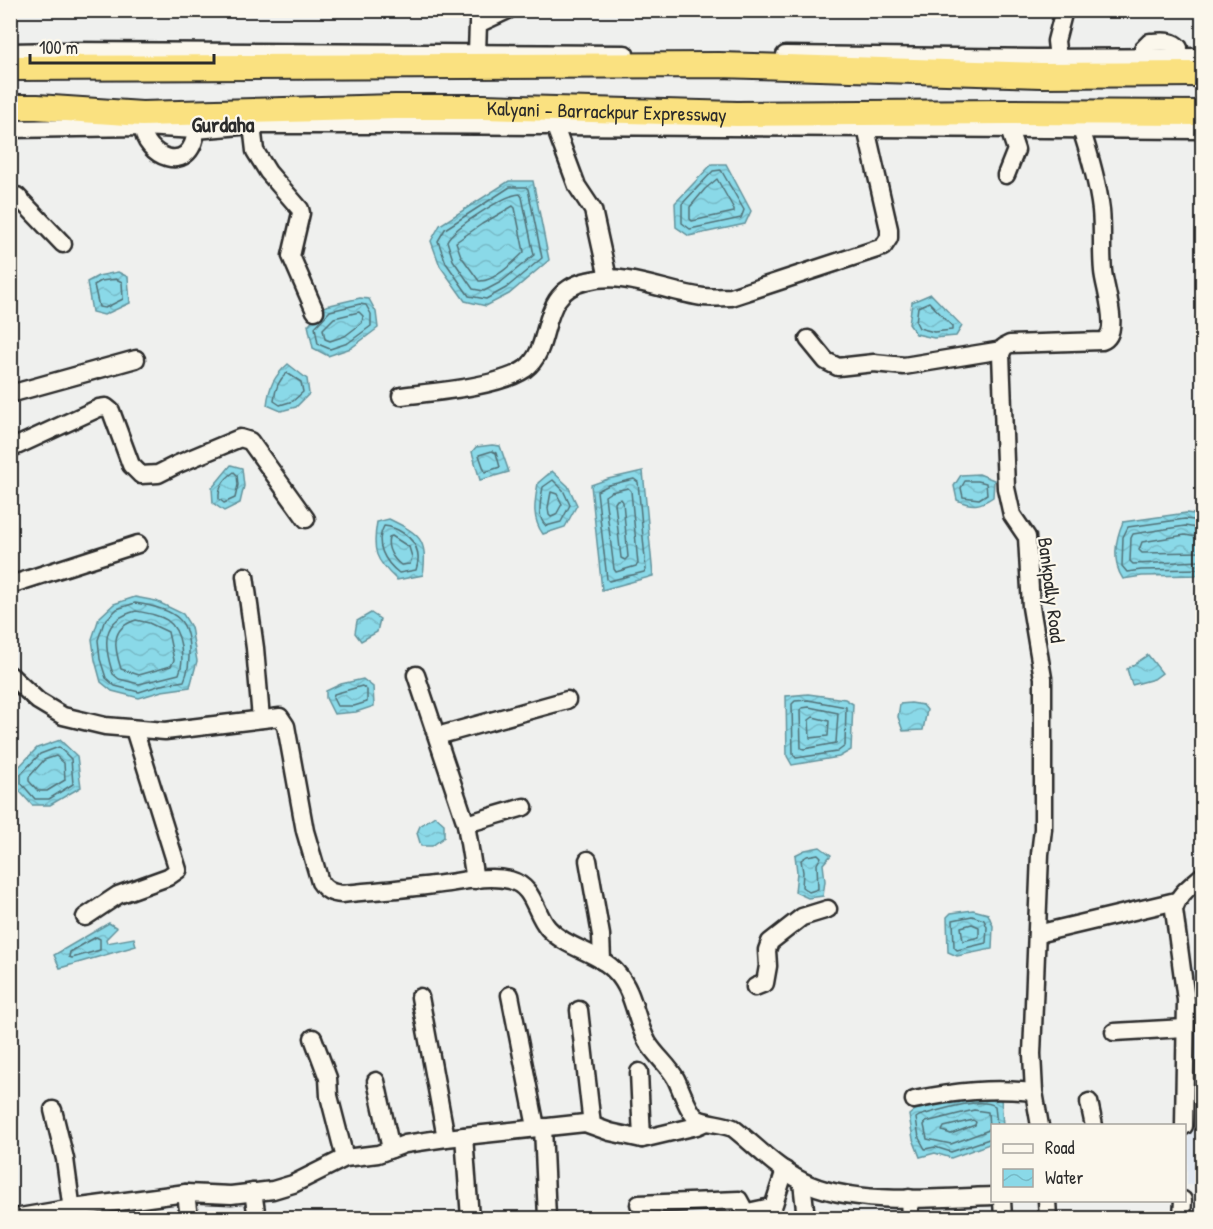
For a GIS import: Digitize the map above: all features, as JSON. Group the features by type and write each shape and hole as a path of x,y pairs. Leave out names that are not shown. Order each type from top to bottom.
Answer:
{"highway":[{"path":"10,68 719,65 1041,75 1203,74"},
{"name":"Kalyani - Barrackpur Expressway","path":"10,107 142,114 395,107 484,107 737,114 1203,113"}],"street":[{"path":"477,52 478,24 508,10"},
{"path":"1058,58 1056,41 1064,10"},
{"path":"10,52 477,52 1058,58 1203,57"},
{"path":"252,125 254,146 259,158 271,177 300,209 291,256 315,311"},
{"path":"10,129 142,127 196,130 252,125 1203,130"},
{"path":"142,127 142,134 147,143 158,153 173,158 187,155 192,150 196,130"},
{"path":"555,127 577,186 593,210 608,278"},
{"path":"401,396 463,388 513,376 526,368 535,358 550,315 560,295 568,287 587,280 608,278 704,297 730,297 884,247 889,238 889,229 879,175 868,137 868,128"},
{"path":"1006,175 1016,150 1009,129"},
{"path":"808,339 826,361 838,367 874,363 904,366 1002,350 1010,344 1107,339 1110,334 1111,317 1103,274 1101,210 1081,129"},
{"path":"17,196 63,244"},
{"name":"Bankpally Road","path":"1002,350 1006,488 1012,516 1027,537 1031,607 1043,678 1043,829 1032,1054 1034,1092 1040,1124"},
{"path":"10,394 136,359"},
{"path":"10,449 102,407 111,411 131,465 141,475 158,474 240,438 245,439 250,441 306,519"},
{"path":"10,585 138,544"},
{"path":"245,576 259,683 261,719"},
{"path":"10,675 38,701 63,716 105,726 165,731 280,717 286,726 305,831 324,888 330,892 342,894 497,878 522,884 529,892 543,922 552,932 613,968 627,986 648,1043 675,1077 692,1114 698,1119 721,1123 733,1128 802,1182 850,1195 909,1198 991,1196"},
{"path":"416,675 466,824 475,880"},
{"path":"437,736 567,700"},
{"path":"85,917 118,895 168,877 178,870 134,729"},
{"path":"466,824 524,807"},
{"path":"588,860 601,935 602,961"},
{"path":"1184,1124 1186,1000 1174,910 1176,901 1183,892 1202,877"},
{"path":"1037,934 1176,901"},
{"path":"755,987 765,983 768,966 767,950 770,942 802,916 828,909"},
{"path":"510,995 539,1127 547,1218"},
{"path":"420,997 446,1138"},
{"path":"579,1010 592,1125"},
{"path":"1114,1032 1185,1028"},
{"path":"313,1038 328,1078 329,1096 345,1158"},
{"path":"639,1072 642,1139"},
{"path":"376,1081 391,1149"},
{"path":"914,1100 975,1090 999,1089 1034,1092"},
{"path":"1089,1102 1094,1124"},
{"path":"53,1110 65,1159 73,1213"},
{"path":"14,1218 73,1213 186,1193 231,1195 273,1190 293,1184 345,1158 378,1154 405,1144 446,1138 585,1123 610,1132 642,1139 706,1122"},
{"path":"464,1136 470,1218"},
{"path":"639,1204 740,1200 746,1216 774,1204 786,1170"},
{"path":"802,1182 806,1218"},
{"path":"253,1192 257,1218"},
{"path":"186,1193 189,1218"},
{"path":"909,1198 910,1218"},
{"path":"1002,1202 1003,1218"},
{"path":"1047,1202 1048,1218"},
{"path":"1182,1218 1183,1202"}],"shaded area":[{"path":"1202,964 1202,1183 1187,1185 1191,992 1185,970"}],"water":[{"path":"712,164 726,164 751,211 745,224 689,236 676,227 675,203"},
{"path":"509,181 533,181 549,260 509,294 486,306 465,301 440,266 431,241 440,225"},
{"path":"118,272 128,277 130,303 104,315 92,312 87,282 98,276"},
{"path":"931,294 962,326 956,336 934,338 916,334 909,324 912,302"},
{"path":"360,298 369,299 376,312 378,328 351,348 328,356 313,348 308,325 326,306"},
{"path":"288,364 307,379 309,394 296,407 281,411 267,405 271,387 279,373"},
{"path":"500,446 509,472 480,480 472,452 476,447"},
{"path":"231,465 242,468 244,486 240,503 224,511 213,503 212,488"},
{"path":"552,471 568,486 577,505 565,527 543,534 535,516 536,496 538,483"},
{"path":"643,471 653,576 602,590 591,485"},
{"path":"979,474 994,480 993,497 976,504 967,504 957,500 954,486 961,475"},
{"path":"1186,513 1202,515 1202,575 1142,576 1123,579 1117,566 1116,551 1123,522"},
{"path":"389,519 415,534 423,545 423,575 397,580 380,561 375,548 377,522"},
{"path":"135,597 156,601 183,614 191,627 197,661 190,687 162,691 139,698 112,691 101,682 92,639 99,618 114,604"},
{"path":"371,613 380,619 377,632 361,641 355,633 357,621"},
{"path":"1148,655 1162,673 1154,679 1132,685 1127,669"},
{"path":"363,679 373,687 374,706 356,712 334,714 326,698 326,691 341,684"},
{"path":"808,694 845,699 853,704 851,750 839,757 792,765 787,756 786,696"},
{"path":"900,704 923,705 927,710 923,730 903,731 898,717"},
{"path":"60,740 77,756 81,787 50,805 32,805 14,785 15,771 37,748"},
{"path":"435,816 444,824 444,837 432,846 421,846 417,833 420,826"},
{"path":"820,847 831,855 823,864 825,881 823,896 808,898 795,892 797,872 795,855"},
{"path":"973,910 988,914 993,926 992,949 957,956 948,952 947,917 951,913"},
{"path":"109,923 117,928 106,939 107,943 134,938 136,946 60,968 54,955"},
{"path":"972,1097 1001,1098 1003,1124 991,1124 991,1143 951,1158 935,1153 920,1157 913,1139 909,1115 915,1110"}],"district":[{"name":"Gurdaha","path":"223,124"}]}
